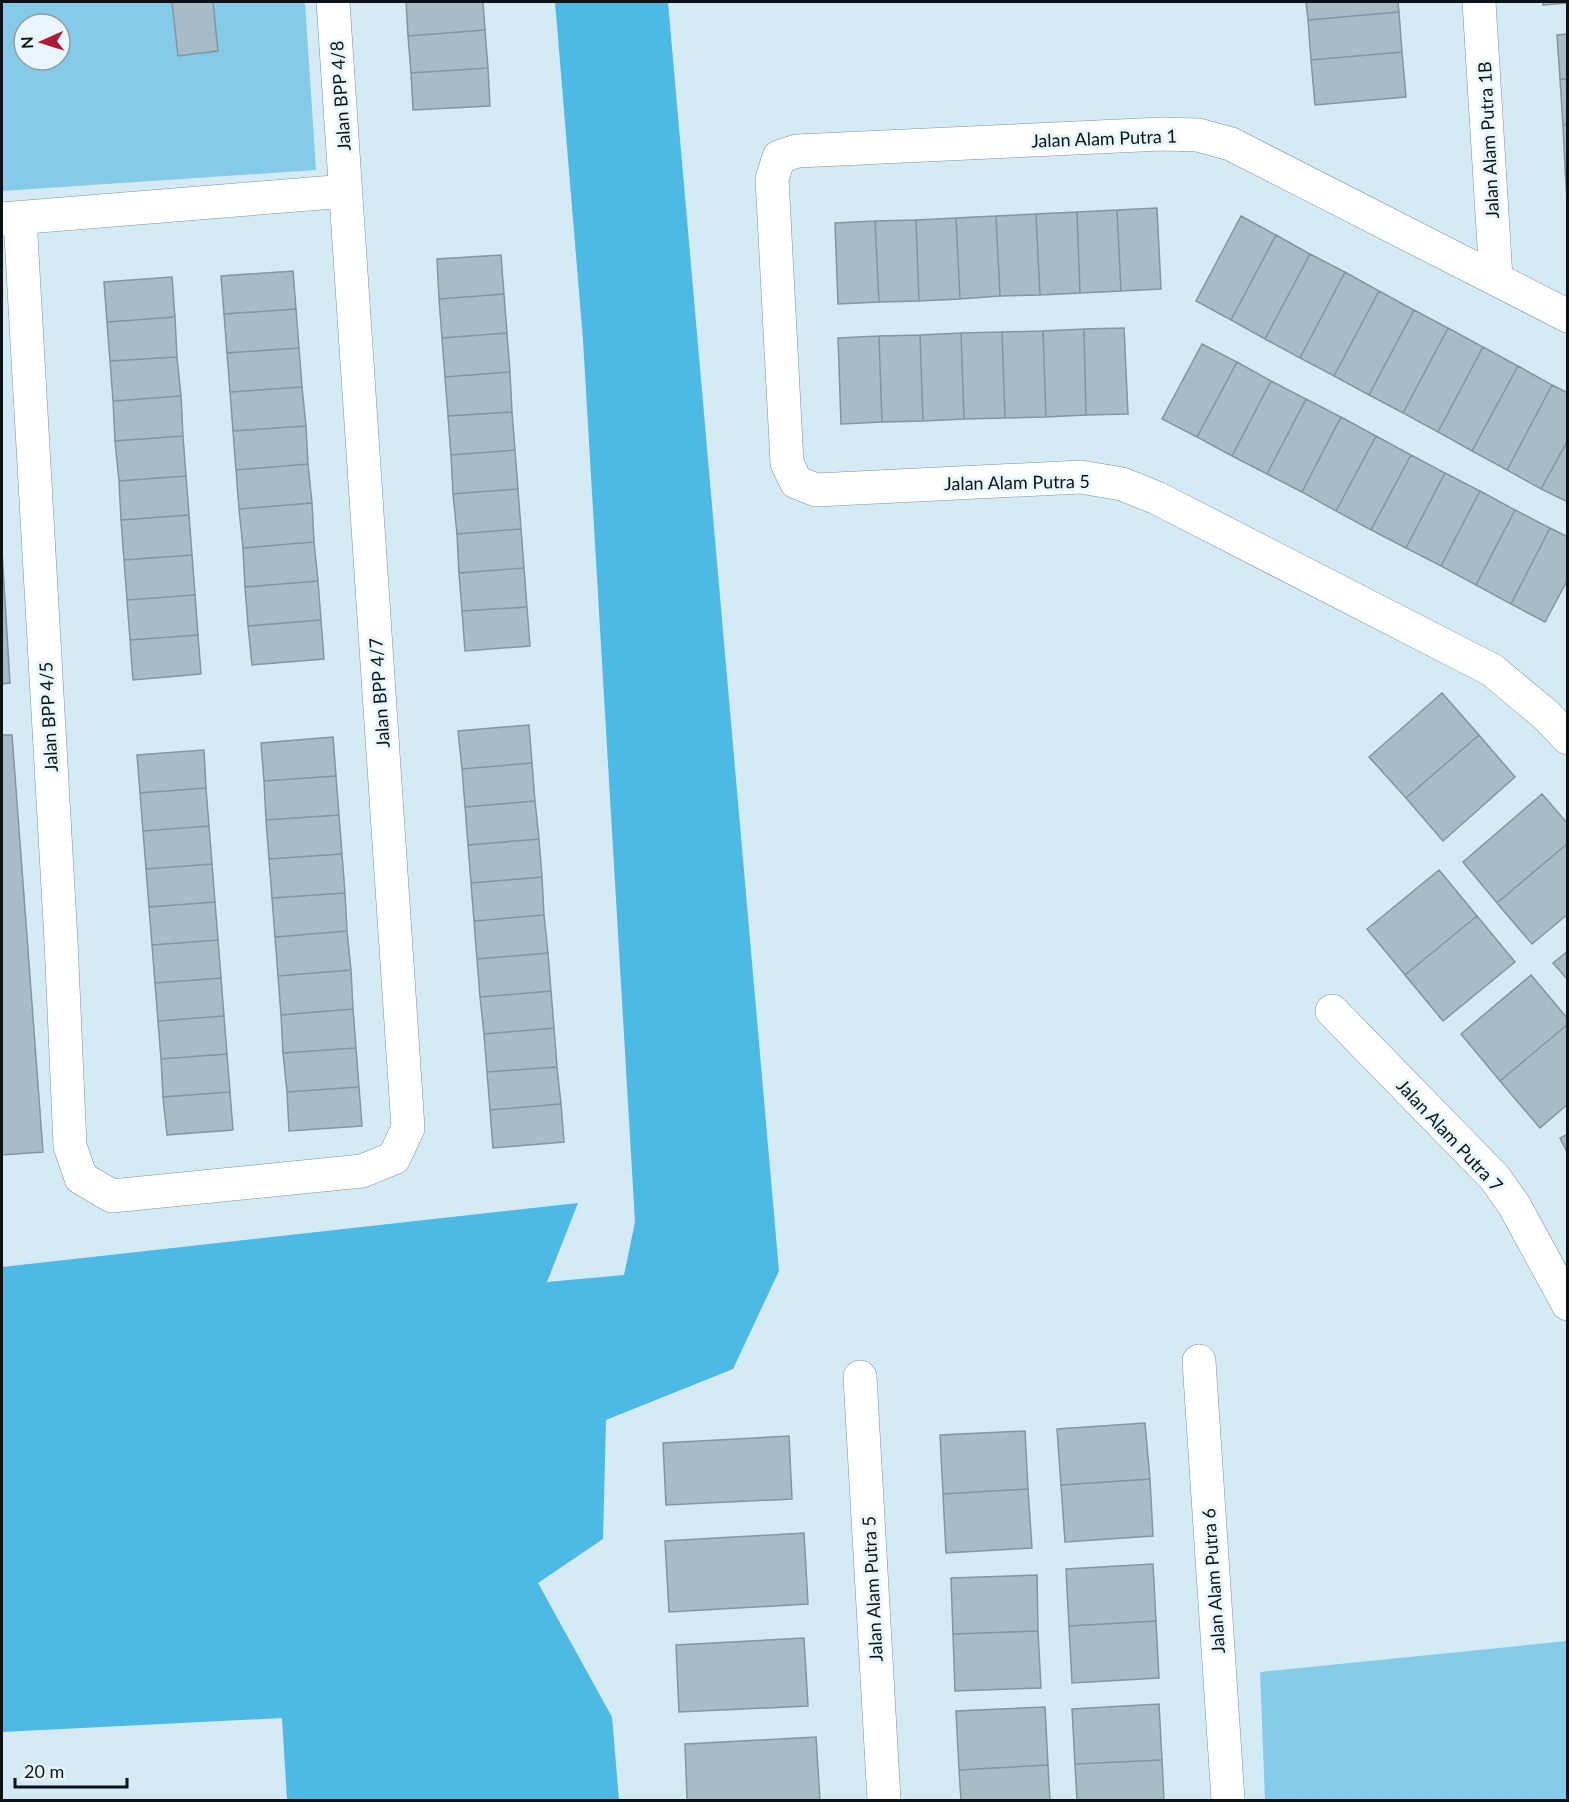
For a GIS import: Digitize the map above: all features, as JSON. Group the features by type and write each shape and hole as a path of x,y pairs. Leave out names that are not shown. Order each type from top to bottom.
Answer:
{"street":[{"name":"Jalan BPP 4/8","path":"333,2 346,191"},
{"name":"Jalan Alam Putra 1B","path":"1479,2 1496,278"},
{"name":"Jalan Alam Putra 1","path":"779,158 797,151 1150,134 1198,135 1231,144 1568,316"},
{"name":"Jalan Alam Putra 5","path":"779,158 772,179 787,463 796,482 816,490 1081,477 1122,484 1157,498 1492,670 1547,716 1568,738"},
{"path":"11,219 346,191"},
{"name":"Jalan BPP 4/7","path":"112,1196 362,1171 394,1158 408,1128 346,191"},
{"name":"Jalan BPP 4/5","path":"11,219 60,929 70,1146 81,1178 112,1196"},
{"name":"Jalan Alam Putra 7","path":"1332,1011 1495,1178 1515,1205 1568,1304"},
{"name":"Jalan Alam Putra 6","path":"1198,1361 1228,1800"},
{"name":"Jalan Alam Putra 5","path":"860,1377 884,1800"}],"shaded area":[{"path":"2,2 305,2 316,170 2,191"},
{"path":"555,2 668,2 779,1271 733,1369 606,1420 603,1539 538,1583 612,1717 619,1800 287,1800 282,1718 2,1732 2,1267 578,1203 547,1282 624,1275 635,1222 583,340"},
{"path":"1567,1641 1567,1800 1265,1800 1260,1672"}],"building":[{"path":"172,2 213,2 218,51 178,56"},
{"path":"406,2 483,2 485,30 408,36"},
{"path":"1306,2 1398,2 1399,12 1308,20"},
{"path":"1543,2 1568,2 1568,3 1543,5"},
{"path":"1399,12 1402,52 1311,60 1308,20"},
{"path":"485,30 488,68 411,73 408,36"},
{"path":"1568,34 1568,79 1560,79 1557,35"},
{"path":"1402,52 1406,97 1315,105 1311,60"},
{"path":"488,68 490,106 413,110 411,73"},
{"path":"1560,79 1568,79 1568,124 1563,125"},
{"path":"1568,124 1568,169 1565,169 1563,125"},
{"path":"1565,169 1568,169 1568,212"},
{"path":"1157,208 1161,289 1121,291 1117,210"},
{"path":"1117,210 1121,291 1080,293 1077,212"},
{"path":"1077,212 1080,293 1040,295 1036,214"},
{"path":"1036,214 1040,295 1000,296 996,216"},
{"path":"996,216 1000,296 960,299 956,218"},
{"path":"1241,216 1276,235 1231,320 1196,301"},
{"path":"956,218 960,299 919,301 916,220"},
{"path":"916,220 919,301 879,302 875,221"},
{"path":"875,221 879,302 838,304 835,223"},
{"path":"1276,235 1310,254 1265,339 1231,320"},
{"path":"1310,254 1345,272 1300,358 1265,339"},
{"path":"501,255 504,294 439,299 437,259"},
{"path":"293,271 296,309 224,314 221,276"},
{"path":"1345,272 1379,291 1334,376 1300,358"},
{"path":"172,277 175,317 107,322 104,282"},
{"path":"1379,291 1414,310 1369,395 1334,376"},
{"path":"504,294 507,333 442,338 439,299"},
{"path":"296,309 299,348 227,353 224,314"},
{"path":"1414,310 1448,328 1403,413 1369,395"},
{"path":"175,317 177,357 110,361 107,322"},
{"path":"1124,328 1128,414 1086,415 1084,329"},
{"path":"1448,328 1483,347 1438,432 1403,413"},
{"path":"1084,329 1086,415 1046,417 1043,331"},
{"path":"1043,331 1046,417 1005,418 1002,332"},
{"path":"1002,332 1005,418 964,419 961,333"},
{"path":"507,333 510,372 445,377 442,338"},
{"path":"961,333 964,419 923,421 920,335"},
{"path":"920,335 923,421 882,422 879,336"},
{"path":"879,336 882,422 841,424 838,338"},
{"path":"1202,344 1237,362 1197,437 1162,419"},
{"path":"1483,347 1518,366 1472,451 1438,432"},
{"path":"299,348 302,387 230,392 227,353"},
{"path":"177,357 181,396 113,401 110,361"},
{"path":"1237,362 1271,381 1232,456 1197,437"},
{"path":"1518,366 1552,385 1507,470 1472,451"},
{"path":"510,372 512,412 448,416 445,377"},
{"path":"1271,381 1306,399 1267,474 1232,456"},
{"path":"1552,385 1568,393 1568,440 1541,489 1507,470"},
{"path":"302,387 306,426 233,431 230,392"},
{"path":"181,396 183,436 115,441 113,401"},
{"path":"1306,399 1341,417 1302,492 1267,474"},
{"path":"512,412 515,450 451,455 448,416"},
{"path":"1341,417 1376,436 1336,511 1302,492"},
{"path":"306,426 308,464 236,470 233,431"},
{"path":"183,436 186,476 119,481 115,441"},
{"path":"1376,436 1411,455 1371,530 1336,511"},
{"path":"1568,440 1568,502 1541,489"},
{"path":"515,450 518,489 453,494 451,455"},
{"path":"1411,455 1445,473 1406,548 1371,530"},
{"path":"308,464 312,503 239,509 236,470"},
{"path":"1445,473 1480,491 1441,566 1406,548"},
{"path":"186,476 189,515 121,520 119,481"},
{"path":"518,489 521,529 457,534 453,494"},
{"path":"1480,491 1515,510 1476,585 1441,566"},
{"path":"312,503 314,542 243,548 239,509"},
{"path":"1515,510 1550,528 1511,604 1476,585"},
{"path":"189,515 192,555 124,560 121,520"},
{"path":"1550,528 1568,537 1568,579 1545,622 1511,604"},
{"path":"521,529 524,568 459,573 457,534"},
{"path":"314,542 318,581 245,587 243,548"},
{"path":"2,551 10,683 2,684"},
{"path":"192,555 195,595 127,600 124,560"},
{"path":"524,568 527,607 462,611 459,573"},
{"path":"318,581 321,620 248,626 245,587"},
{"path":"195,595 198,635 130,640 127,600"},
{"path":"527,607 530,646 465,651 462,611"},
{"path":"321,620 324,659 252,665 248,626"},
{"path":"198,635 201,674 133,680 130,640"},
{"path":"1442,693 1479,735 1406,798 1369,757"},
{"path":"529,725 532,763 462,769 458,731"},
{"path":"2,735 12,735 43,1152 2,1155"},
{"path":"1479,735 1515,777 1443,841 1406,798"},
{"path":"333,737 336,776 264,781 261,743"},
{"path":"204,750 206,788 140,793 137,755"},
{"path":"532,763 535,801 465,807 462,769"},
{"path":"336,776 339,815 266,820 264,781"},
{"path":"206,788 209,826 143,831 140,793"},
{"path":"1542,794 1568,824 1568,843 1497,903 1463,862"},
{"path":"535,801 539,839 468,845 465,807"},
{"path":"339,815 342,854 269,859 266,820"},
{"path":"209,826 212,864 146,869 143,831"},
{"path":"539,839 542,877 471,883 468,845"},
{"path":"1568,843 1568,914 1532,944 1497,903"},
{"path":"342,854 345,893 272,898 269,859"},
{"path":"212,864 215,902 149,907 146,869"},
{"path":"1439,870 1477,916 1405,975 1367,929"},
{"path":"542,877 544,915 474,921 471,883"},
{"path":"345,893 347,931 275,937 272,898"},
{"path":"215,902 218,940 152,945 149,907"},
{"path":"544,915 548,953 477,959 474,921"},
{"path":"1477,916 1515,962 1443,1021 1405,975"},
{"path":"347,931 351,970 278,976 275,937"},
{"path":"218,940 221,978 155,983 152,945"},
{"path":"1568,951 1568,980 1553,963"},
{"path":"548,953 551,991 480,997 477,959"},
{"path":"351,970 353,1009 281,1015 278,976"},
{"path":"1531,975 1568,1019 1568,1024 1500,1081 1461,1034"},
{"path":"221,978 224,1016 158,1021 155,983"},
{"path":"551,991 554,1028 484,1034 480,997"},
{"path":"353,1009 356,1048 283,1053 281,1015"},
{"path":"224,1016 227,1054 161,1059 158,1021"},
{"path":"1568,1024 1568,1104 1540,1128 1500,1081"},
{"path":"554,1028 557,1067 487,1072 484,1034"},
{"path":"356,1048 359,1087 287,1092 283,1053"},
{"path":"227,1054 230,1092 163,1097 161,1059"},
{"path":"557,1067 561,1104 490,1110 487,1072"},
{"path":"359,1087 362,1126 289,1131 287,1092"},
{"path":"230,1092 233,1130 167,1135 163,1097"},
{"path":"561,1104 564,1142 493,1148 490,1110"},
{"path":"1568,1134 1568,1154 1560,1138"},
{"path":"1145,1423 1150,1479 1061,1485 1057,1429"},
{"path":"1025,1431 1028,1489 943,1494 940,1435"},
{"path":"789,1436 792,1499 666,1505 663,1443"},
{"path":"1150,1479 1153,1536 1065,1542 1061,1485"},
{"path":"1028,1489 1032,1548 946,1553 943,1494"},
{"path":"804,1533 808,1604 669,1612 665,1541"},
{"path":"1153,1564 1156,1621 1069,1626 1066,1569"},
{"path":"1037,1575 1038,1631 953,1634 951,1578"},
{"path":"1156,1621 1159,1678 1072,1683 1069,1626"},
{"path":"1038,1631 1041,1688 955,1691 953,1634"},
{"path":"804,1638 808,1706 679,1712 676,1645"},
{"path":"1159,1704 1162,1760 1075,1764 1072,1709"},
{"path":"1045,1707 1048,1765 959,1770 956,1711"},
{"path":"816,1737 820,1800 687,1800 685,1744"},
{"path":"1162,1760 1164,1800 1077,1800 1075,1764"},
{"path":"1048,1765 1050,1800 961,1800 959,1770"}]}
